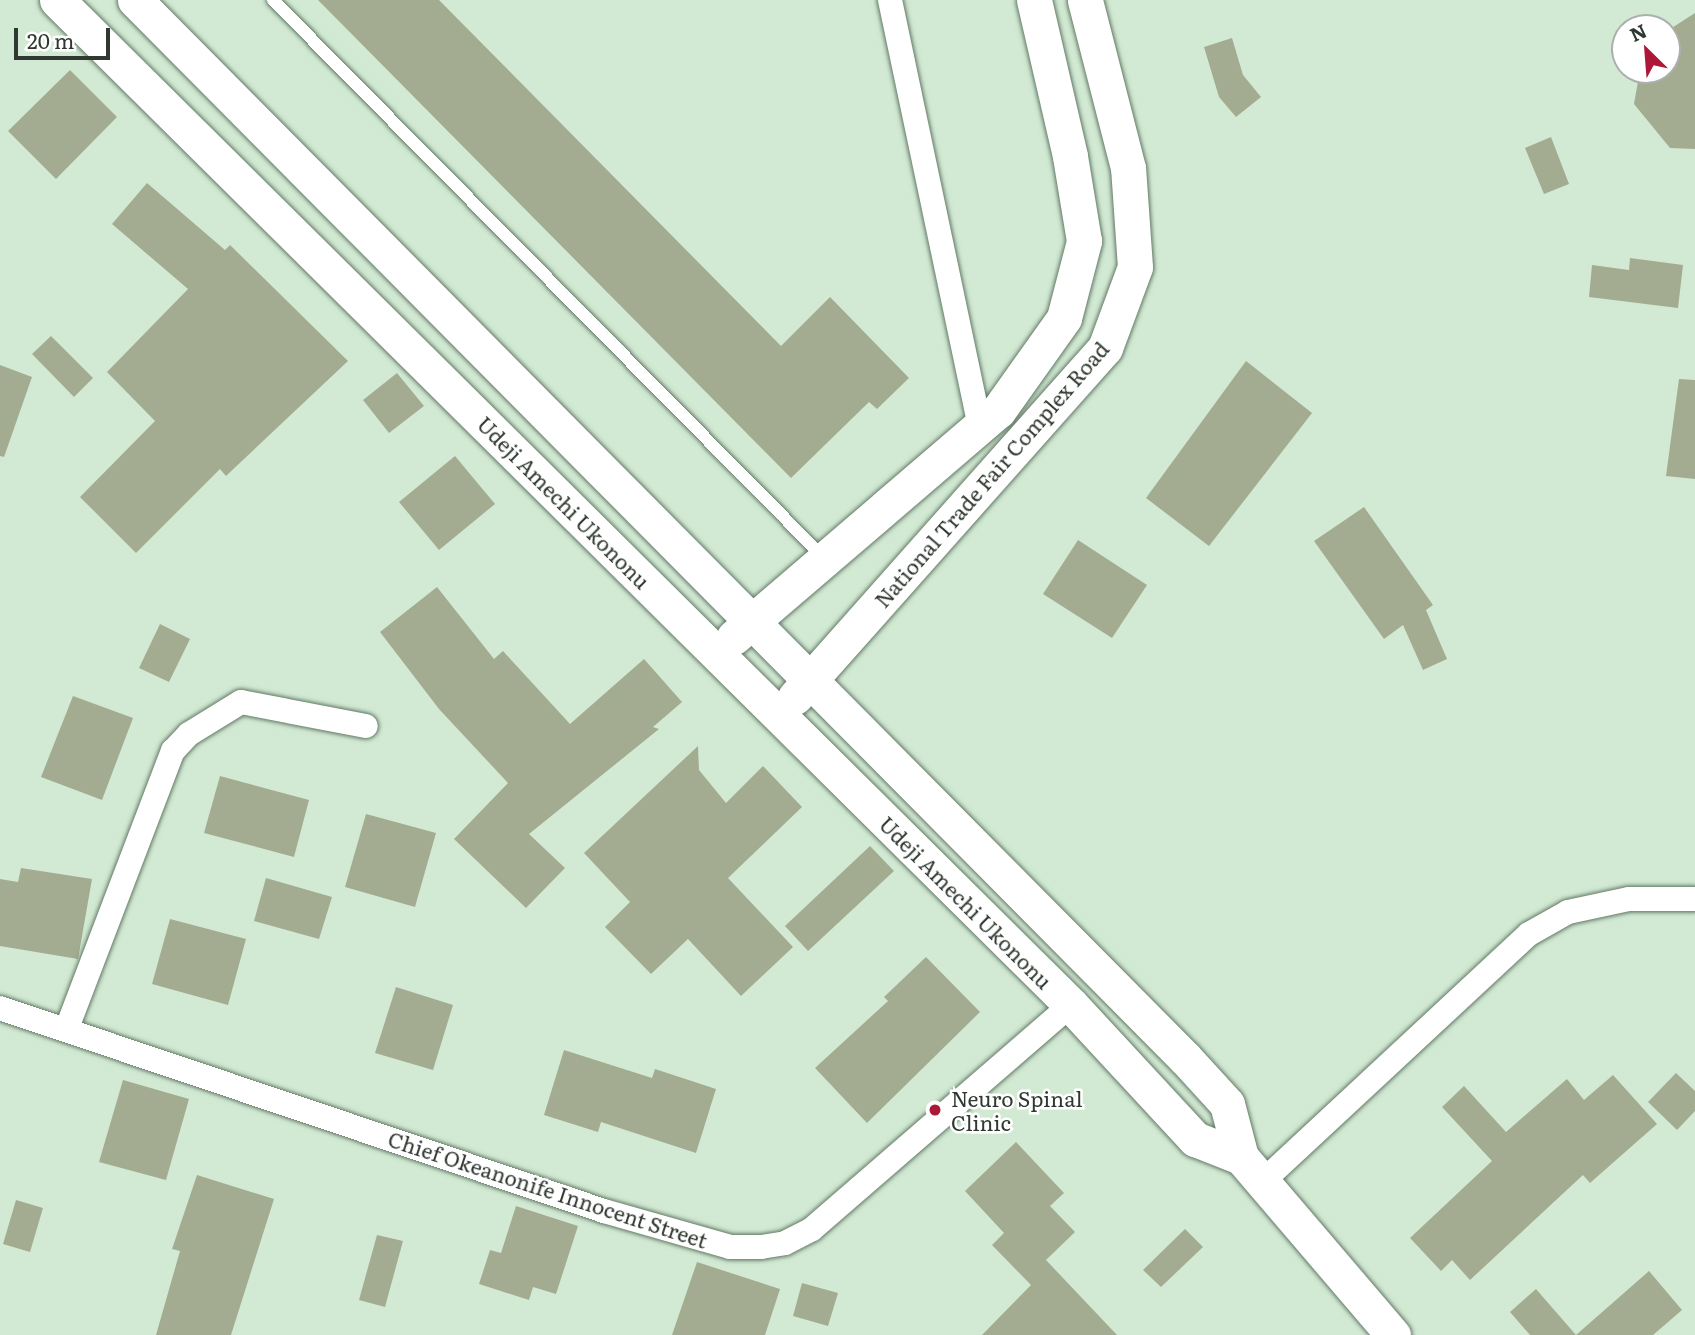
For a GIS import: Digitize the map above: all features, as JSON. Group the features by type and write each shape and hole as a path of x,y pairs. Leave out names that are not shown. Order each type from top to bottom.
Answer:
{"main road":[{"name":"Udeji Amechi Ukononu","path":"57,0 1070,1005 1195,1139 1252,1169"},
{"path":"135,0 749,622 1185,1058 1227,1104 1252,1169 1393,1335"},
{"name":"National Trade Fair Complex Road","path":"717,654 749,622 998,411 1064,318 1084,241 1070,156 1034,0"},
{"name":"National Trade Fair Complex Road","path":"777,714 810,682 1105,348 1135,267 1128,168 1085,0"}],"street":[{"path":"890,0 980,428"},
{"path":"66,1028 173,751 189,734 241,702 366,726"},
{"path":"1252,1169 1529,934 1568,912 1629,899 1695,899"},
{"name":"Chief Okeanonife Innocent Street","path":"0,1008 604,1211 730,1247 761,1247 785,1243 812,1229 1070,1005"}],"lane":[{"path":"273,0 824,558"}],"building":[{"path":"318,0 439,0 781,346 830,297 909,378 877,409 869,402 791,478"},
{"path":"1695,13 1695,149 1670,148 1634,104 1638,84 1681,84 1681,22"},
{"path":"1232,38 1243,75 1261,97 1236,117 1219,97 1204,47"},
{"path":"70,70 117,117 56,179 8,131"},
{"path":"1551,137 1569,184 1544,194 1525,148"},
{"path":"147,183 225,250 230,245 348,361 226,476 220,469 136,553 80,497 155,421 107,372 188,289 112,224"},
{"path":"1630,258 1683,265 1678,308 1589,297 1592,265 1629,270"},
{"path":"51,336 93,378 74,397 32,354"},
{"path":"1246,361 1312,413 1209,546 1146,498"},
{"path":"0,365 32,377 4,457 0,456"},
{"path":"397,373 424,406 389,433 363,400"},
{"path":"1679,379 1695,380 1695,479 1666,476"},
{"path":"455,456 495,504 439,550 399,502"},
{"path":"1364,507 1433,605 1426,610 1447,659 1423,670 1403,625 1384,639 1314,541"},
{"path":"1078,540 1147,585 1112,638 1043,594"},
{"path":"437,587 494,659 503,651 570,724 644,659 682,702 653,727 659,729 529,834 565,868 526,908 454,839 508,783 439,709 380,632"},
{"path":"160,624 190,639 169,682 139,668"},
{"path":"73,696 133,718 102,800 41,777"},
{"path":"698,746 699,770 726,803 763,766 802,807 728,878 793,947 741,996 688,939 651,974 605,927 630,902 584,853"},
{"path":"220,776 309,800 294,857 204,833"},
{"path":"366,814 436,833 415,907 345,887"},
{"path":"870,846 894,871 808,951 785,926"},
{"path":"21,868 92,879 78,959 0,946 0,879 18,882"},
{"path":"266,878 332,897 319,939 254,921"},
{"path":"170,919 246,939 228,1005 152,984"},
{"path":"926,957 980,1012 867,1123 815,1068 888,1001 884,997"},
{"path":"396,987 453,1005 433,1070 375,1053"},
{"path":"564,1050 652,1078 655,1069 716,1089 696,1153 601,1122 598,1132 544,1115"},
{"path":"1676,1073 1695,1091 1695,1111 1677,1130 1648,1102"},
{"path":"1613,1075 1657,1124 1590,1183 1583,1175 1470,1280 1452,1260 1441,1271 1410,1238 1492,1161 1442,1107 1464,1086 1506,1132 1567,1079 1584,1100"},
{"path":"123,1080 189,1099 166,1180 99,1162"},
{"path":"1016,1142 1064,1193 1050,1206 1075,1232 1046,1260 1117,1335 982,1335 1031,1285 992,1245 1004,1233 965,1191"},
{"path":"197,1175 274,1199 231,1335 156,1335 180,1251 172,1249"},
{"path":"16,1200 43,1208 30,1252 3,1244"},
{"path":"516,1206 578,1226 556,1294 533,1287 529,1300 479,1284 490,1250 501,1253"},
{"path":"1185,1229 1203,1247 1161,1287 1143,1270"},
{"path":"377,1235 403,1241 385,1307 359,1300"},
{"path":"697,1262 780,1289 765,1335 672,1335"},
{"path":"1649,1271 1682,1310 1653,1335 1576,1335"},
{"path":"802,1283 838,1293 828,1326 793,1316"},
{"path":"1536,1289 1576,1335 1530,1335 1510,1312"}],"place":[{"name":"Neuro Spinal Clinic","path":"935,1110"}]}
